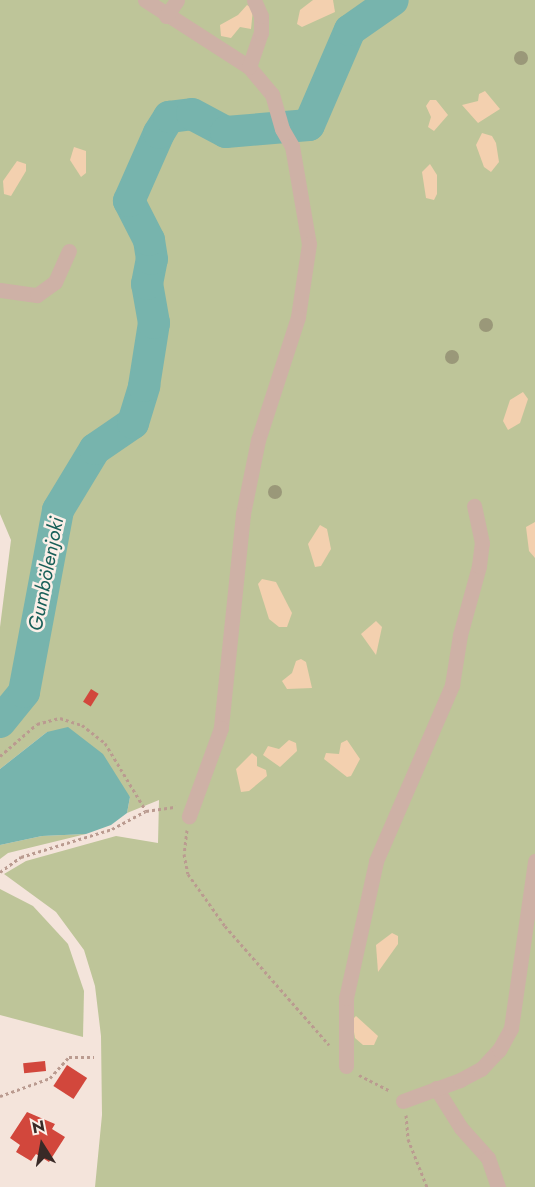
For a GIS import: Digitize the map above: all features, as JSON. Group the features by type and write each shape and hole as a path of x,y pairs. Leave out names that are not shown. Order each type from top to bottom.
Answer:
{"lane":[{"path":"145,0 166,16 249,67 272,94 282,129 292,146 309,244 298,317 258,440 243,514 221,728 189,816"},
{"path":"166,16 177,0"},
{"path":"249,67 261,33 261,16 254,0"},
{"path":"0,290 37,295 55,282 69,251"},
{"path":"346,1066 346,998 376,861 452,685 460,635 479,566 482,543 474,506"},
{"path":"403,1101 481,1069 500,1050 511,1028 535,861"},
{"path":"436,1088 461,1128 488,1158 498,1187"}],"path":[{"path":"0,756 37,724 60,718 82,725 105,743 146,811"},
{"path":"0,872 21,856 112,829 146,811 169,805 180,808 189,816 183,854 188,874 225,926 346,1066 403,1101 408,1139 427,1187"},
{"path":"0,1096 50,1078 69,1057 94,1057"}],"green space":[{"path":"0,0 535,0 535,1187 95,1187 102,1115 101,1036 95,986 84,950 56,912 4,874 26,861 116,836 158,843 159,800 127,813 130,797 47,732 0,769 0,627 11,540 0,514"},
{"path":"86,834 8,853 0,859 0,845 42,836"},
{"path":"0,889 33,906 68,944 84,991 83,1037 0,1015"}],"sand":[{"path":"313,0 333,0 335,12 302,27 297,24 300,10"},
{"path":"247,5 253,9 251,29 240,27 231,38 221,36 220,25 238,15"},
{"path":"485,91 500,109 478,123 462,105 478,101 479,94"},
{"path":"430,100 436,100 448,115 434,131 428,127 431,117 426,106"},
{"path":"482,133 492,136 496,143 499,162 491,172 484,167 476,145"},
{"path":"74,147 86,151 86,173 81,177 70,160"},
{"path":"17,161 26,164 26,171 11,196 4,194 3,181"},
{"path":"430,164 437,175 437,194 434,200 426,198 422,172"},
{"path":"523,392 528,399 520,423 508,430 503,421 510,400"},
{"path":"535,522 535,558 529,551 526,527"},
{"path":"320,525 327,529 331,549 321,566 315,567 308,544"},
{"path":"262,579 276,582 292,613 287,627 279,627 269,619 258,584"},
{"path":"376,621 382,627 376,655 361,634"},
{"path":"301,659 306,662 312,688 287,689 282,681 292,673 296,661"},
{"path":"289,740 296,743 297,751 280,767 263,755 268,746 279,749"},
{"path":"347,740 360,759 351,776 347,777 324,759 326,753 339,754 341,743"},
{"path":"252,753 257,757 257,766 266,770 267,776 249,791 241,792 236,769"},
{"path":"392,933 398,936 398,944 378,972 376,945"},
{"path":"356,1016 378,1036 374,1045 363,1045 355,1038 352,1020"}],"water":[{"path":"68,727 103,754 130,797 127,813 111,825 86,834 42,836 0,845 0,769 47,732"}],"building":[{"path":"91,689 99,694 91,706 83,702"},
{"path":"45,1061 46,1071 24,1073 23,1063"},
{"path":"67,1065 87,1078 74,1099 53,1086"},
{"path":"27,1112 55,1124 52,1129 65,1137 49,1162 36,1154 31,1161 16,1152 20,1145 10,1138"}],"waterway":[{"name":"Gumbölenjoki","path":"0,722 24,692 58,510 95,449 133,423 144,386 154,323 147,284 152,259 149,240 129,201 159,133 169,117 192,114 226,132 309,125 350,30 393,0"}]}
